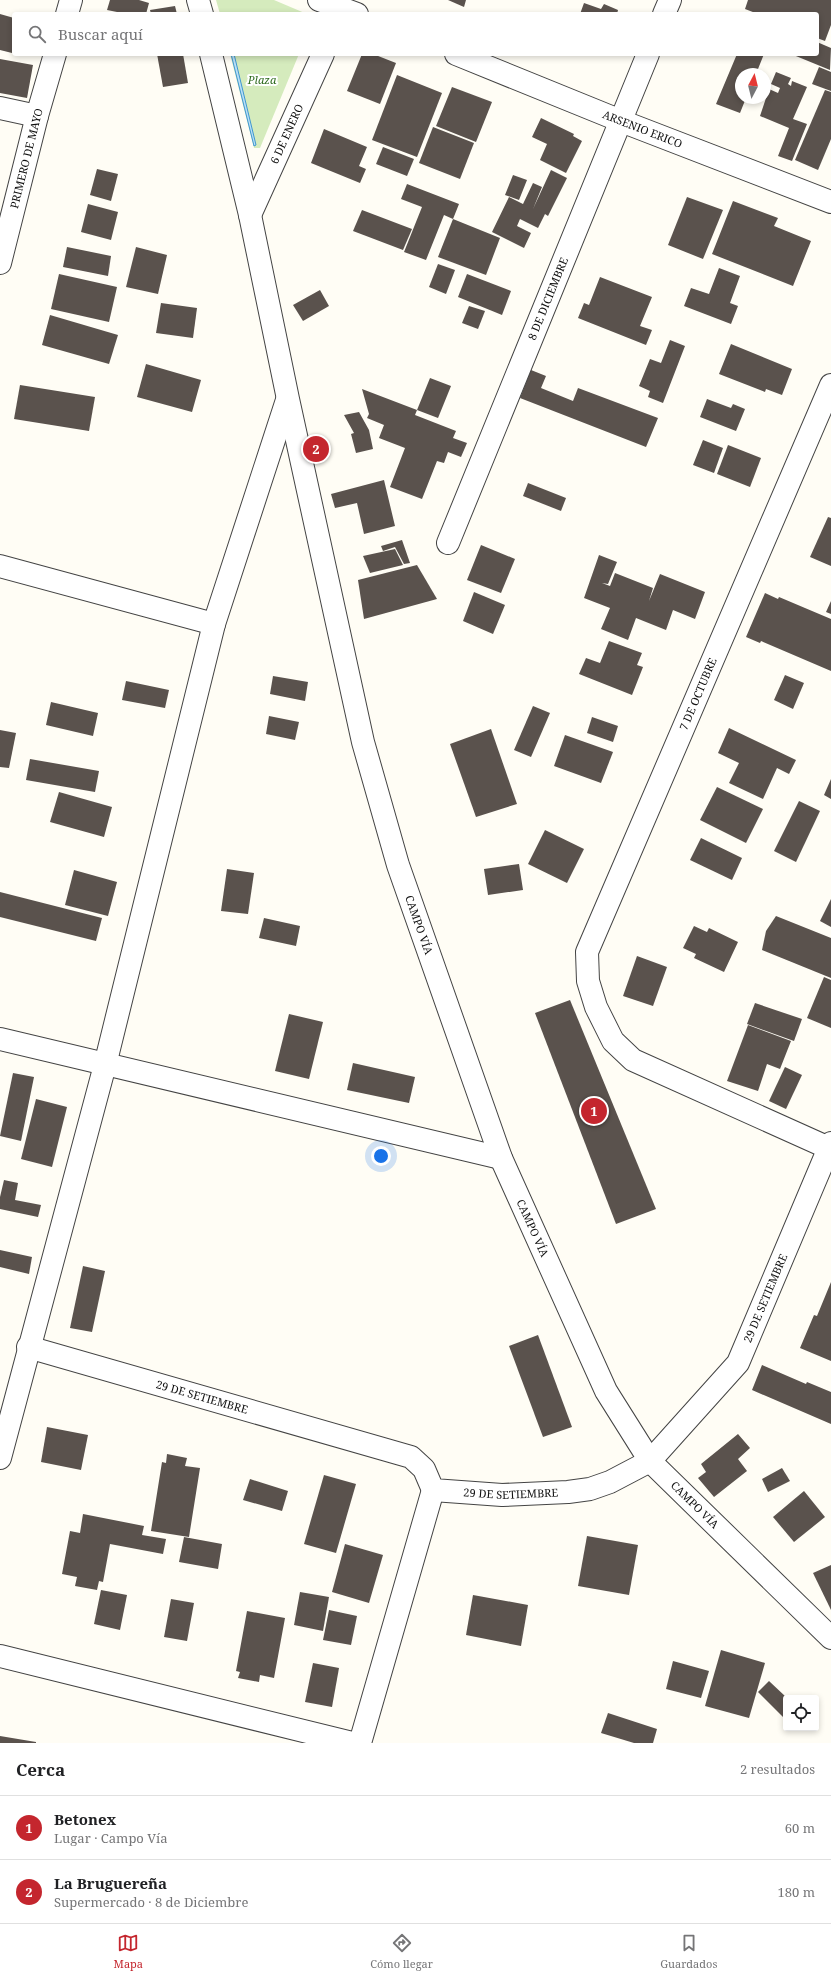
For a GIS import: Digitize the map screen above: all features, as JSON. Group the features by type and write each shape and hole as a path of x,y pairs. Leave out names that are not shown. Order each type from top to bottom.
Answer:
{"street":[{"path":"68,12 71,0"},
{"path":"198,0 201,12"},
{"path":"319,0 347,9"},
{"path":"665,12 670,0"},
{"name":"PRIMERO DE MAYO","path":"0,263 37,116 54,56"},
{"name":"CAMPO VÍA","path":"211,56 250,215 362,742 398,865 501,1158 606,1391 650,1461 831,1638"},
{"name":"6 DE ENERO","path":"250,215 322,56"},
{"name":"ARSENIO ERICO","path":"461,56 621,121 831,202"},
{"name":"8 DE DICIEMBRE","path":"448,543 647,56"},
{"path":"0,108 37,116"},
{"name":"7 DE OCTUBRE","path":"830,1147 633,1060 613,1041 596,1007 588,981 587,952 831,385"},
{"path":"0,1458 28,1347 105,1065 214,624 288,399"},
{"path":"0,566 214,624"},
{"path":"0,1039 501,1158"},
{"name":"29 DE SETIEMBRE","path":"28,1347 411,1457 424,1469 433,1490 502,1494 568,1492 590,1489 610,1482 650,1461 738,1363 830,1147"},
{"path":"360,1743 433,1490"},
{"path":"0,1656 352,1743"}],"green space":[{"path":"216,0 274,0 302,12 219,12"},
{"name":"Plaza","path":"231,56 298,56 260,148 254,148"}],"water":[{"path":"232,56 234,56 256,145 254,146"}],"building":[{"path":"110,0 139,0 149,3 147,12 117,12 107,10"},
{"path":"448,0 466,0 464,7"},
{"path":"748,0 831,0 831,25 825,41 819,39 819,12 753,12 745,9"},
{"path":"584,3 601,9 604,4 618,10 618,12 581,12"},
{"path":"175,6 176,12 150,12 150,10"},
{"path":"0,14 12,17 12,53 0,50"},
{"path":"819,43 831,48 830,70 796,56 819,56"},
{"path":"157,56 183,56 188,83 163,87"},
{"path":"361,56 378,56 396,63 380,104 347,91"},
{"path":"736,56 763,56 758,68 735,68 735,104 744,104 740,113 716,104"},
{"path":"0,59 33,65 27,98 0,93"},
{"path":"819,67 831,72 831,91 812,84"},
{"path":"776,72 791,78 788,84 791,86 792,81 807,87 793,119 807,124 792,161 778,156 789,128 760,116 764,104 771,104 771,90 778,93 780,88 771,84"},
{"path":"397,75 442,93 417,157 372,140"},
{"path":"452,87 492,102 476,142 436,126"},
{"path":"825,90 831,92 831,139 818,170 795,160"},
{"path":"541,118 574,134 573,136 582,141 566,173 540,160 547,144 532,137"},
{"path":"433,127 474,143 460,179 419,163"},
{"path":"324,129 367,147 359,166 366,169 360,183 311,163"},
{"path":"383,147 414,159 407,176 376,164"},
{"path":"97,169 118,174 111,201 90,195"},
{"path":"551,170 567,178 548,216 545,214 538,228 520,219 517,226 531,233 524,248 492,232 509,197 523,204 533,183 542,187 533,209"},
{"path":"513,175 527,180 519,200 505,195"},
{"path":"407,184 459,204 453,219 444,215 426,260 404,252 422,207 401,199"},
{"path":"687,197 723,210 703,259 668,245"},
{"path":"733,201 778,218 774,226 811,241 793,286 712,254"},
{"path":"88,204 118,212 111,240 81,232"},
{"path":"362,210 412,229 403,250 353,231"},
{"path":"453,219 500,238 486,275 438,257"},
{"path":"67,247 111,256 108,276 63,267"},
{"path":"136,247 167,255 158,294 126,287"},
{"path":"438,264 455,270 446,294 429,287"},
{"path":"719,268 740,276 730,303 738,306 731,324 684,306 691,288 709,294"},
{"path":"59,274 117,287 109,322 51,309"},
{"path":"467,274 511,291 502,315 458,297"},
{"path":"600,277 652,297 640,326 652,330 646,345 578,318 584,303 589,305"},
{"path":"320,290 329,306 303,321 293,305"},
{"path":"161,303 197,308 193,338 156,333"},
{"path":"469,306 485,311 478,329 462,323"},
{"path":"50,315 118,335 109,364 42,345"},
{"path":"670,340 685,346 663,403 648,397 650,391 639,386 650,359 661,363"},
{"path":"731,344 792,369 782,395 766,389 765,392 719,374"},
{"path":"146,364 201,380 192,412 137,397"},
{"path":"531,370 546,376 541,388 573,401 578,388 658,418 646,447 520,398"},
{"path":"430,378 451,386 438,418 417,410"},
{"path":"20,385 95,397 89,431 14,419"},
{"path":"362,389 417,410 415,415 456,431 453,438 467,443 461,457 448,452 444,463 437,461 422,499 390,487 405,448 379,438 384,425 367,418 369,414"},
{"path":"707,399 731,408 733,404 745,409 736,431 700,417"},
{"path":"359,412 369,430 373,449 356,453 351,434 354,433 344,415"},
{"path":"703,440 723,448 714,473 693,465"},
{"path":"728,445 761,458 750,487 717,474"},
{"path":"384,480 395,526 364,534 357,503 335,508 331,494"},
{"path":"528,483 566,498 561,511 523,496"},
{"path":"828,517 831,518 831,566 810,557"},
{"path":"402,540 410,563 404,564 395,547 383,551 381,546"},
{"path":"481,545 515,559 501,593 467,580"},
{"path":"395,549 403,565 370,573 363,556"},
{"path":"599,555 617,562 608,584 602,583 610,586 615,573 653,588 649,601 660,574 705,592 695,619 673,610 666,630 636,618 628,640 601,629 610,608 584,598"},
{"path":"417,565 437,599 364,619 358,580"},
{"path":"474,592 505,605 493,634 463,621"},
{"path":"765,593 778,599 779,597 831,619 831,671 761,641 760,643 746,637"},
{"path":"831,601 831,614 826,612"},
{"path":"609,641 642,653 637,665 643,667 632,695 579,674 586,658 600,663"},
{"path":"785,675 804,683 793,709 774,700"},
{"path":"273,676 308,682 305,701 270,694"},
{"path":"126,681 169,690 165,708 122,700"},
{"path":"51,702 98,713 93,736 46,725"},
{"path":"533,706 550,713 531,757 514,750"},
{"path":"269,716 299,722 295,740 266,734"},
{"path":"592,717 618,726 613,742 587,733"},
{"path":"729,728 796,760 789,774 777,768 763,799 729,783 739,763 718,753"},
{"path":"491,729 517,804 476,817 450,744"},
{"path":"0,730 16,733 9,768 0,767"},
{"path":"565,735 613,752 601,783 554,766"},
{"path":"30,759 99,771 95,792 26,780"},
{"path":"831,779 831,799 824,795"},
{"path":"717,787 763,809 746,843 700,820"},
{"path":"59,792 112,807 104,837 50,822"},
{"path":"799,801 820,811 796,862 774,851"},
{"path":"545,830 584,849 567,883 528,864"},
{"path":"701,838 742,858 732,880 690,860"},
{"path":"519,864 523,890 488,895 484,869"},
{"path":"227,869 254,873 248,914 221,911"},
{"path":"74,870 117,882 108,916 65,905"},
{"path":"0,892 102,918 96,941 0,917"},
{"path":"831,899 831,927 820,921"},
{"path":"776,916 831,938 831,978 762,950 766,931"},
{"path":"264,918 300,926 296,946 259,938"},
{"path":"694,926 707,932 709,928 738,942 724,972 694,958 696,954 683,948"},
{"path":"637,956 667,967 653,1006 623,996"},
{"path":"824,977 831,980 831,1028 807,1018"},
{"path":"570,1000 656,1209 616,1224 535,1013"},
{"path":"755,1003 802,1019 794,1041 747,1024"},
{"path":"289,1014 323,1022 309,1079 275,1071"},
{"path":"748,1025 791,1041 780,1069 767,1064 758,1091 727,1081"},
{"path":"353,1063 415,1077 409,1103 347,1090"},
{"path":"785,1067 802,1075 786,1109 769,1101"},
{"path":"13,1073 34,1077 21,1141 0,1136"},
{"path":"36,1099 67,1107 52,1167 21,1159"},
{"path":"4,1180 18,1183 15,1200 41,1205 38,1217 0,1209 0,1197"},
{"path":"0,1250 32,1257 29,1274 0,1267"},
{"path":"83,1266 105,1271 92,1332 70,1328"},
{"path":"831,1282 831,1361 800,1348 814,1315 817,1316"},
{"path":"538,1335 572,1427 543,1437 509,1346"},
{"path":"762,1365 806,1384 807,1382 831,1392 831,1424 752,1390"},
{"path":"47,1427 88,1435 81,1470 41,1462"},
{"path":"738,1434 750,1448 738,1459 747,1471 714,1497 698,1478 706,1472 701,1464"},
{"path":"167,1454 187,1458 185,1466 200,1468 189,1537 151,1531 162,1462 166,1463"},
{"path":"782,1468 790,1481 768,1492 762,1479"},
{"path":"324,1475 356,1484 336,1553 304,1544"},
{"path":"250,1479 288,1491 282,1511 243,1500"},
{"path":"804,1491 825,1517 794,1542 773,1517"},
{"path":"83,1514 144,1526 142,1535 166,1539 163,1554 110,1544 103,1582 99,1581 97,1590 75,1586 77,1577 62,1574 70,1531 80,1533"},
{"path":"587,1536 638,1545 629,1595 578,1586"},
{"path":"184,1537 222,1544 218,1569 179,1562"},
{"path":"345,1544 383,1555 369,1603 332,1592"},
{"path":"831,1565 831,1610 813,1573"},
{"path":"101,1590 127,1595 120,1630 94,1624"},
{"path":"300,1592 329,1597 323,1631 294,1625"},
{"path":"473,1595 528,1605 521,1646 466,1635"},
{"path":"171,1599 194,1603 187,1641 164,1637"},
{"path":"329,1610 357,1616 351,1645 323,1640"},
{"path":"247,1611 285,1618 274,1678 260,1675 259,1682 238,1678 240,1672 236,1671"},
{"path":"721,1650 765,1663 749,1718 705,1706"},
{"path":"673,1661 709,1671 701,1698 666,1689"},
{"path":"313,1663 339,1668 332,1707 305,1702"},
{"path":"769,1681 784,1695 783,1717 758,1692"},
{"path":"608,1713 657,1729 653,1743 634,1743 601,1733"},
{"path":"0,1736 36,1742 36,1743 0,1743"}],"place":[{"name":"La Bruguereña","path":"316,449"},
{"name":"Betonex","path":"594,1111"}]}
